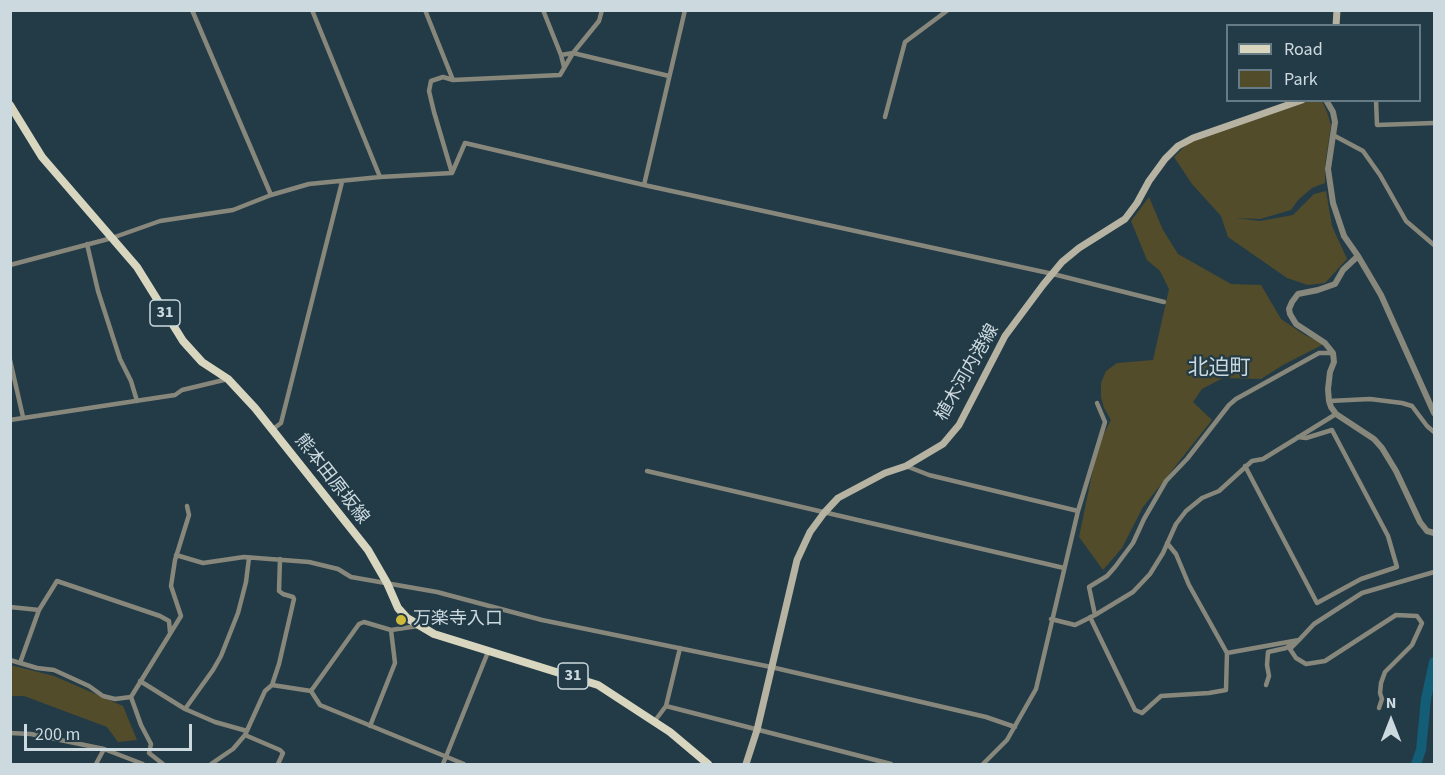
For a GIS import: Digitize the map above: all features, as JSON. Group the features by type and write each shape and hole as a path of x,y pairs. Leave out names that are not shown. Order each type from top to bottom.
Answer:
{"main road":[{"name":"植木河内港線","path":"746,765 757,730 800,552 810,532 824,513 838,498 885,473 906,466 943,444 959,425 1005,336 1062,262 1078,248 1125,219 1160,166 1178,146 1193,138 1296,102"},
{"name":"熊本田原坂線","path":"10,105 42,157 137,267 183,341 202,362 228,379 368,550 399,608 407,618 434,634 488,652 582,678 598,685 670,732 708,765"}],"street":[{"path":"192,10 271,195"},
{"path":"312,10 380,177"},
{"path":"425,10 453,80"},
{"path":"543,10 564,67"},
{"path":"452,173 434,112 429,90 431,81 438,78 453,80 560,75 573,53 599,21 602,10"},
{"path":"644,184 685,10"},
{"path":"885,117 905,42 948,10"},
{"path":"561,55 573,53 669,76"},
{"path":"1327,102 1335,122 1328,169 1333,203 1344,236 1381,295 1434,413"},
{"path":"1376,102 1377,125 1434,123"},
{"path":"1333,135 1363,151 1406,221 1434,245"},
{"path":"452,173 465,143 1053,274 1164,302"},
{"path":"12,263 112,238 160,221 232,210 309,184 452,173"},
{"path":"272,430 281,423 342,182"},
{"path":"87,244 120,359 131,381 137,401"},
{"path":"1358,256 1343,270 1335,284 1298,294 1289,309 1296,324 1325,343 1333,353 1329,401 1336,414 1374,439 1382,448 1396,471 1420,522 1427,531 1434,533"},
{"path":"1167,543 1176,554 1189,585 1227,653 1226,690 1161,696 1142,713 1135,710 1093,616 1089,587 1107,576 1115,567 1133,543 1143,519 1166,482 1229,405 1318,353 1333,353"},
{"path":"10,360 23,417"},
{"path":"10,420 175,395 182,390 228,379"},
{"path":"1329,401 1370,399 1402,403 1412,406 1434,432"},
{"path":"983,765 1007,740 1036,689 1078,511 1105,422 1097,402"},
{"path":"1051,618 1075,625 1133,592 1150,574 1186,511 1202,498 1219,491 1252,461 1263,459 1336,414"},
{"path":"1245,466 1317,603 1361,579 1396,567 1388,536 1332,430 1306,438 1298,437"},
{"path":"906,466 929,475 1078,511"},
{"path":"647,471 1064,568"},
{"path":"163,765 149,753 151,744 131,697 181,616 171,586 176,555 189,515 188,506"},
{"path":"176,555 203,563 249,558 309,562 338,569 351,577 437,592 542,620 771,667 986,717 1015,727"},
{"path":"185,709 221,656 238,613 249,558"},
{"path":"211,765 233,749 246,733 265,691 272,685 294,599 279,591 280,559"},
{"path":"1379,708 1382,699 1381,683 1385,672 1412,645 1422,623 1417,616 1396,615 1325,661 1306,664 1296,658 1290,649 1314,624 1362,593 1434,572"},
{"path":"20,663 39,610 57,581 160,616 169,621 170,632"},
{"path":"10,607 39,610"},
{"path":"310,691 359,624 364,622 391,630 418,626"},
{"path":"370,726 395,663 391,630"},
{"path":"1227,653 1299,640"},
{"path":"1266,685 1269,676 1268,652 1286,648 1299,640"},
{"path":"654,722 666,706 680,648"},
{"path":"443,765 488,652"},
{"path":"10,660 37,668 54,670 89,686 103,696 115,699 131,697"},
{"path":"140,681 185,709 246,733 280,750 282,753 278,765"},
{"path":"272,685 310,691 320,705 464,765"},
{"path":"666,706 891,765"},
{"path":"10,733 31,734 104,749 143,765"},
{"path":"96,765 104,749"}],"green space":[{"path":"1295,102 1322,102 1331,125 1325,165 1325,183 1312,188 1298,200 1291,210 1260,219 1236,218 1260,221 1293,215 1314,194 1326,191 1332,226 1347,259 1325,283 1308,285 1287,278 1228,237 1221,216 1192,184 1174,157 1193,138"},
{"path":"1149,197 1163,230 1178,254 1231,284 1261,285 1281,319 1303,334 1324,344 1261,379 1223,378 1202,389 1193,402 1212,420 1143,507 1122,548 1103,570 1079,537 1098,445 1111,420 1101,397 1101,383 1106,371 1117,363 1153,360 1169,289 1160,271 1147,260 1131,221"},
{"path":"10,665 54,676 123,706 137,740 118,742 107,727 24,696 11,696"}],"waterway":[{"path":"1416,764 1421,750 1426,699 1434,662"}],"place":[{"name":"万楽寺入口","path":"401,620"}],"district":[{"name":"北迫町","path":"1219,369"}]}
